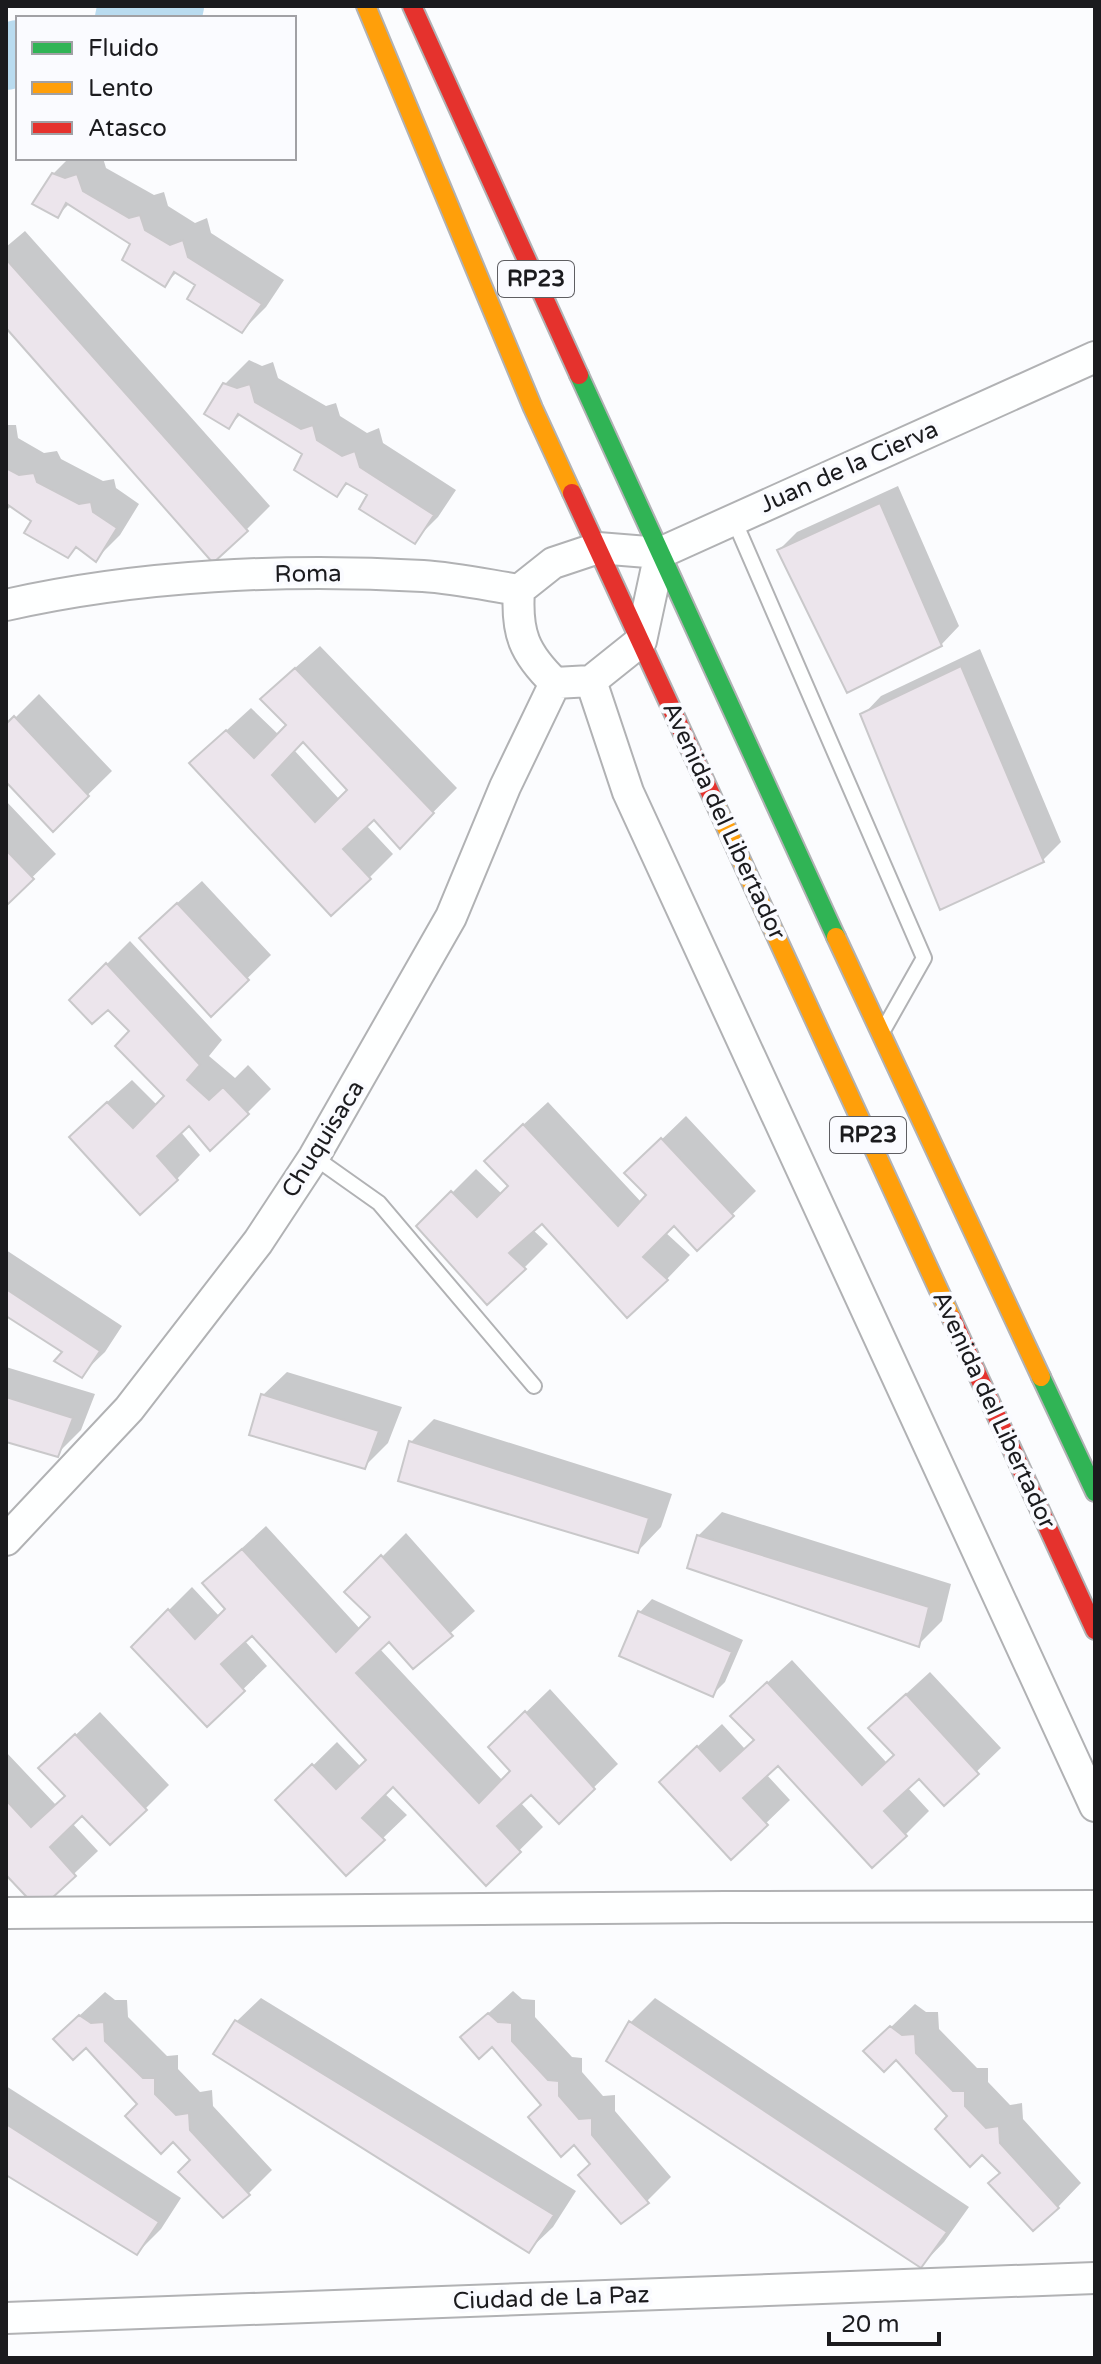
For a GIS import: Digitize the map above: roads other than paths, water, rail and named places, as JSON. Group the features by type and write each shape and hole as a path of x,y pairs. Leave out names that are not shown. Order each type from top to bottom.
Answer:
{"main road":[{"name":"RP23","path":"412,6 881,1034 1095,1492"},
{"name":"Avenida del Libertador","path":"367,10 533,408 1095,1630"}],"street":[{"name":"Juan de la Cierva","path":"598,548 660,553 1095,357"},
{"path":"598,548 553,563 519,590 517,620 524,645 538,666 555,683 591,681 641,641 660,553"},
{"name":"Roma","path":"6,605 154,582 274,574 426,576 519,590"},
{"path":"591,681 628,792 1095,1806"},
{"name":"Chuquisaca","path":"6,1540 129,1409 258,1242 314,1157 451,917 505,787 555,683"},
{"path":"6,1913 1095,1906"},
{"name":"Ciudad de La Paz","path":"6,2318 1095,2278"}],"lane":[{"path":"734,520 924,958 881,1034"},
{"path":"314,1157 379,1203 534,1386"}],"waterway":[{"path":"135,16 171,6"},
{"path":"6,57 16,54"}]}
